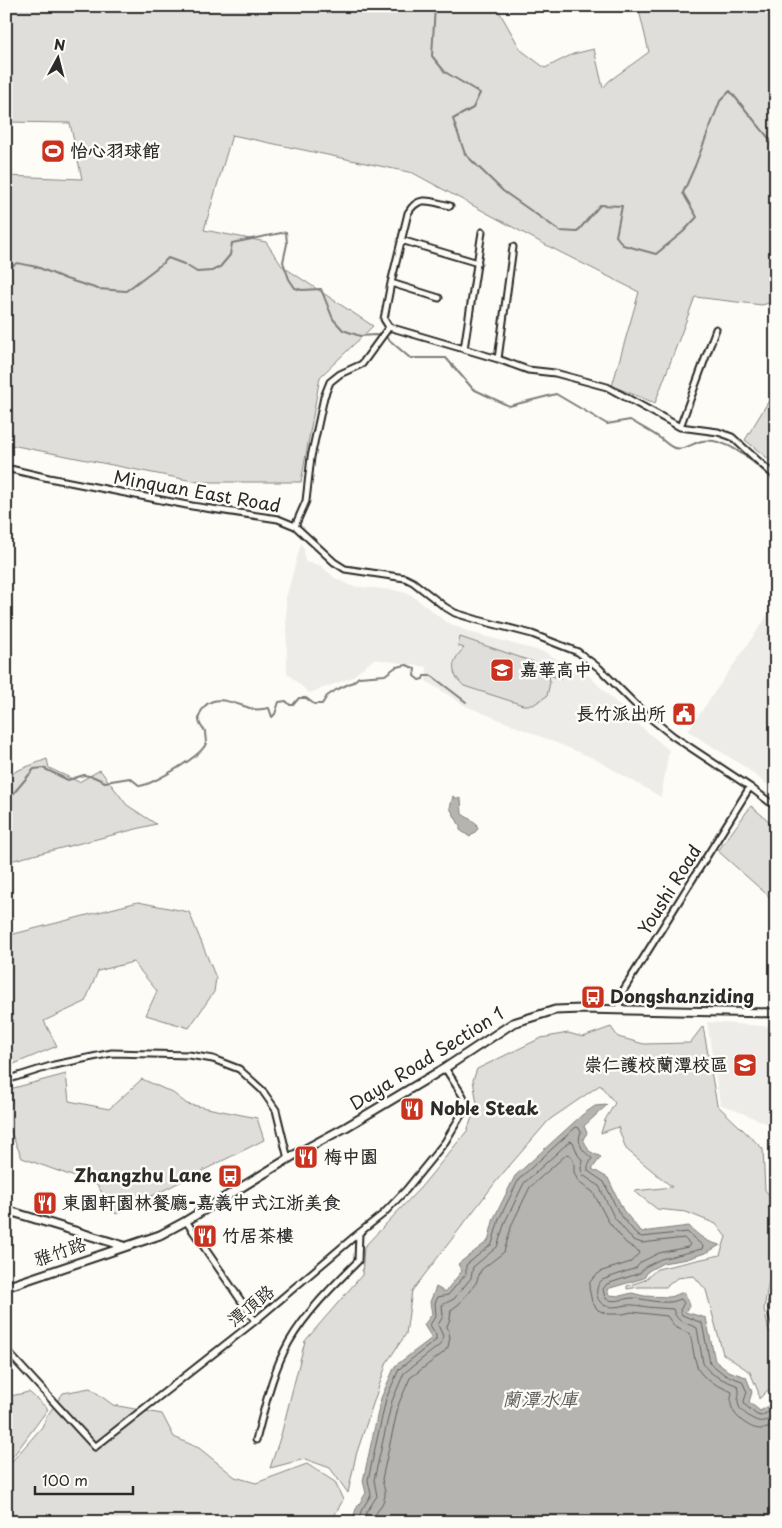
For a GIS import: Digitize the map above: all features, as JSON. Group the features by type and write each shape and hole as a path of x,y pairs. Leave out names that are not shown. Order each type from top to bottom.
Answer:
{"main road":[{"name":"Daya Road Section 1","path":"124,1246 160,1235 186,1221 288,1159 445,1068 513,1023 555,1010 776,1013"},
{"path":"776,1158 776,1180"},
{"path":"6,1210 124,1246"},
{"name":"雅竹路","path":"6,1287 124,1246"},
{"path":"776,1289 772,1306 776,1323"}],"street":[{"path":"450,206 429,201 419,201 413,204 408,213 384,319 389,326 528,370 555,373 607,387 680,427 718,432 732,437 776,477"},
{"path":"464,349 482,232"},
{"path":"401,240 478,263"},
{"path":"498,359 513,247"},
{"path":"391,283 439,298"},
{"path":"295,526 306,501 311,457 324,397 330,382 340,374 362,364 389,326"},
{"path":"680,427 716,329"},
{"name":"Minquan East Road","path":"6,468 192,506 278,519 295,526 334,562 345,569 405,578 455,613 532,634 578,652 599,668 644,713 673,736 750,787 776,807"},
{"name":"Youshi Road","path":"619,1010 621,994 750,787"},
{"path":"6,1080 54,1065 112,1053 189,1055 214,1059 239,1069 262,1090 276,1110 288,1159"},
{"name":"潭頂路","path":"6,1350 95,1447 255,1321 383,1214 406,1190 445,1142 466,1106 463,1096 445,1068"},
{"path":"186,1221 255,1321"},
{"path":"256,1440 276,1371 289,1342 316,1303 358,1261 359,1233"}],"shaded area":[{"path":"6,6 496,6 521,50 545,68 573,54 594,49 603,88 609,81 649,52 638,6 776,6 776,301 762,305 695,297 655,403 612,386 639,292 542,243 413,173 232,135 204,230 266,242 282,266 373,326 320,377 301,482 198,482 6,444 6,176 82,179 70,123 6,122"},
{"path":"776,389 776,465 745,440"},
{"name":"嘉華高中","path":"301,543 305,562 320,565 335,578 351,586 394,590 410,594 446,622 472,633 544,652 589,676 640,726 669,750 661,797 593,758 466,706 426,681 427,667 374,659 351,678 309,693 287,673 286,598"},
{"path":"776,601 776,792 745,767 688,731"},
{"path":"460,637 563,672 561,679 549,675 550,682 547,696 533,705 523,705 464,686 456,677 453,667 456,658 464,648 458,646"},
{"path":"47,759 49,768 79,782 100,770 127,805 156,824 6,862 6,780 16,771"},
{"path":"751,806 776,827 776,895 773,900 718,851"},
{"path":"138,902 189,912 216,978 214,992 189,1028 146,1015 157,991 133,962 98,971 85,1002 44,1021 57,1046 7,1067 6,936"},
{"name":"崇仁護校蘭潭校區","path":"707,1022 776,1027 776,1127 720,1104"},
{"path":"703,1026 717,1105 763,1149 765,1190 776,1203 776,1238 764,1309 769,1331 776,1335 776,1391 768,1390 759,1399 758,1391 750,1372 723,1354 706,1290 694,1276 677,1278 666,1287 627,1289 627,1286 645,1280 657,1269 720,1255 726,1237 716,1224 686,1212 657,1209 634,1191 672,1187 626,1149 618,1127 601,1133 605,1120 615,1103 600,1085 549,1120 498,1179 412,1291 406,1334 387,1362 356,1455 348,1493 330,1468 305,1459 270,1468 281,1435 305,1341 362,1275 364,1247 421,1187 467,1131 477,1104 473,1080 477,1069 541,1038 568,1033 583,1037 611,1027 618,1037 644,1044 690,1043"},
{"path":"66,1074 69,1101 109,1109 142,1079 173,1093 187,1104 257,1118 264,1140 116,1214 97,1185 22,1158 6,1121 6,1090"},
{"path":"90,1388 113,1405 162,1414 174,1437 199,1448 235,1477 256,1483 307,1464 335,1482 343,1500 329,1522 36,1522 13,1515 10,1522 6,1522 6,1468 42,1427 47,1416 63,1393"},
{"path":"29,1392 48,1409 6,1464 6,1397"}],"water":[{"path":"453,796 461,799 462,814 476,823 478,829 470,837 460,830 460,826 450,808"},
{"name":"蘭潭水庫","path":"607,1105 584,1126 587,1133 583,1139 589,1151 601,1157 592,1169 608,1178 623,1210 641,1232 689,1226 703,1238 720,1245 708,1252 687,1259 663,1263 648,1271 644,1278 607,1289 609,1295 620,1296 632,1293 644,1296 670,1297 684,1292 690,1304 685,1312 706,1318 715,1361 728,1371 746,1377 752,1392 749,1402 760,1411 769,1406 774,1398 776,1398 776,1522 352,1522 356,1509 366,1493 363,1481 381,1398 395,1366 432,1338 424,1325 432,1314 430,1302 436,1287 445,1292 462,1271 458,1264 488,1241 494,1218 515,1176 582,1115 595,1106"}],"waterway":[{"path":"435,6 432,56 445,72 480,93 473,108 453,119 465,154 503,191 560,231 577,232 600,205 622,206 616,236 623,245 656,254 683,232 697,217 683,193 720,101 730,91 776,147"},
{"path":"6,270 17,263 37,267 98,289 126,291 168,258 184,264 197,272 212,271 220,267 230,255 232,243 286,232 287,244 283,262 289,279 295,288 302,290 321,289 333,319 343,330 360,336 375,335 387,338 410,358 446,358 473,389 509,406 556,394 607,424 630,420 676,448 684,448 702,441 722,443 751,460 776,481"},
{"path":"6,800 34,769 43,768 68,780 84,775 105,782 130,778 140,786 155,780 187,762 203,748 206,743 205,731 199,717 204,706 217,700 232,702 255,709 269,708 272,717 279,702 286,701 293,705 299,698 306,698 314,704 322,704 327,696 359,677 385,675 396,667 407,665 415,669 414,676 419,680 423,679 424,676 432,676 466,702"}],"place":[{"name":"怡心羽球館","path":"53,151"},
{"name":"嘉華高中","path":"502,670"},
{"name":"長竹派出所","path":"684,714"},
{"name":"Dongshanziding","path":"593,997"},
{"name":"崇仁護校蘭潭校區","path":"745,1065"},
{"name":"Noble Steak","path":"412,1109"},
{"name":"梅中園","path":"306,1157"},
{"name":"Zhangzhu Lane","path":"230,1176"},
{"name":"東園軒園林餐廳-嘉義中式江浙美食","path":"45,1203"},
{"name":"竹居茶樓","path":"205,1236"}]}
